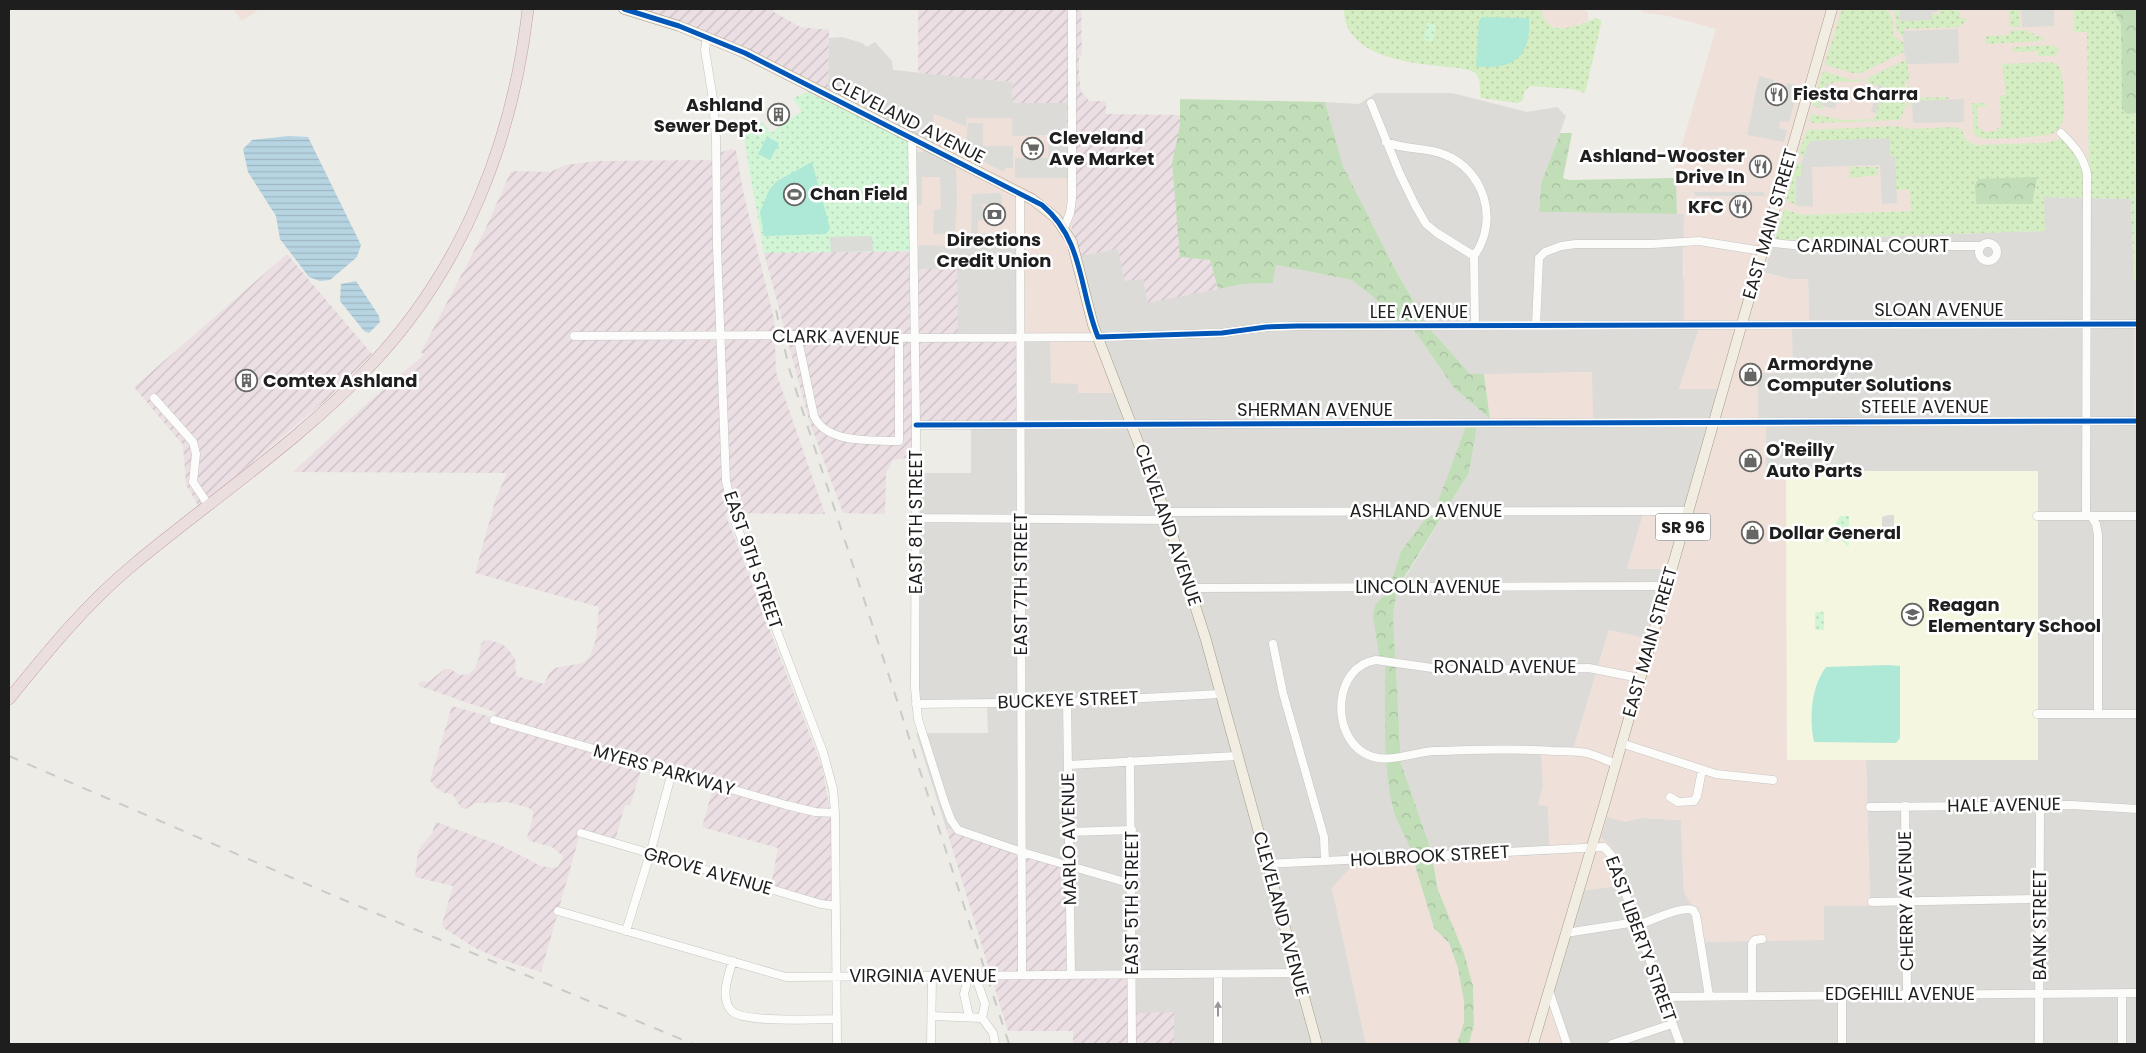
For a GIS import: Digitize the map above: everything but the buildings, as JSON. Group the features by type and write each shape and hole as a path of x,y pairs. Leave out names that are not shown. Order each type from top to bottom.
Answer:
{"highway":[{"path":"9,699 62,633 110,586 170,534 209,506 337,399 386,349 423,300 468,225 492,170 516,87 528,9"}],"main road":[{"name":"CLEVELAND AVENUE","path":"624,9 706,37 801,80 1042,205 1064,228 1074,249 1090,315 1167,516 1190,588 1317,1044"},
{"name":"EAST MAIN STREET","path":"1533,1044 1616,764 1639,678 1832,9"}],"street":[{"path":"1064,228 1070,213 1072,199 1072,9"},
{"name":"EAST 9TH STREET","path":"706,37 705,50 713,99 716,139 717,246 726,481 729,499 740,533 823,752 833,789 835,813 837,1044"},
{"path":"1371,103 1414,205 1426,224 1437,234 1474,256"},
{"path":"2061,133 2078,150 2084,160 2087,174 2086,421 2089,516 2095,522 2098,535 2098,714"},
{"name":"EAST 8TH STREET","path":"912,137 916,426 916,704 918,719 946,808 954,826 966,834 1022,852"},
{"path":"1386,142 1404,149 1444,154 1460,163 1474,176 1484,198 1487,222 1484,238 1474,256 1475,325"},
{"name":"EAST 7TH STREET","path":"1020,193 1022,975"},
{"name":"CARDINAL COURT","path":"1536,325 1539,258 1545,252 1561,246 1698,241 1763,246 1981,246"},
{"name":"SLOAN AVENUE","path":"1741,323 2137,324"},
{"name":"LEE AVENUE","path":"1098,337 1222,333 1278,326 1741,323"},
{"path":"796,335 814,416 818,424 824,430 844,437 893,441 899,441 899,338"},
{"name":"CLARK AVENUE","path":"574,336 1098,337"},
{"path":"154,398 193,442 196,454 193,482 209,506"},
{"name":"STEELE AVENUE","path":"1713,421 2137,421"},
{"name":"SHERMAN AVENUE","path":"916,426 1713,421"},
{"name":"ASHLAND AVENUE","path":"916,518 1021,519 1688,510"},
{"path":"2037,516 2137,516"},
{"name":"LINCOLN AVENUE","path":"1190,588 1666,586"},
{"path":"1272,644 1324,837 1325,860"},
{"name":"RONALD AVENUE","path":"1616,764 1585,753 1533,750 1434,751 1393,758 1377,758 1365,754 1352,742 1343,727 1341,710 1344,691 1352,676 1362,665 1376,660 1446,670 1589,668 1639,678"},
{"name":"BUCKEYE STREET","path":"916,704 1067,702 1220,694"},
{"name":"MARLO AVENUE","path":"1067,702 1071,975"},
{"path":"2037,714 2137,714"},
{"name":"MYERS PARKWAY","path":"494,720 807,810 835,813"},
{"path":"1621,743 1662,755 1702,770 1730,776 1773,780"},
{"path":"1068,765 1237,756"},
{"name":"EAST 5TH STREET","path":"1130,761 1132,830 1132,1044"},
{"path":"1670,798 1678,802 1694,801 1697,796 1702,770"},
{"path":"626,931 650,854 672,772"},
{"name":"HALE AVENUE","path":"1870,807 2072,805 2137,809"},
{"name":"CHERRY AVENUE","path":"1905,806 1907,995"},
{"name":"BANK STREET","path":"2039,1044 2040,806"},
{"path":"1069,832 1132,830"},
{"name":"GROVE AVENUE","path":"581,833 820,904 836,906"},
{"name":"HOLBROOK STREET","path":"1267,864 1592,847"},
{"name":"EAST LIBERTY STREET","path":"1592,847 1604,847 1610,852 1680,1044"},
{"path":"1022,852 1132,884"},
{"path":"1872,902 2040,899"},
{"path":"1566,932 1637,924 1674,912 1687,909 1693,910 1696,915 1708,996"},
{"name":"VIRGINIA AVENUE","path":"558,910 786,977 1298,973"},
{"path":"1752,995 1752,944 1754,940 1762,939"},
{"path":"733,961 727,977 726,988 729,1006 736,1014 760,1019 837,1019"},
{"path":"1218,974 1218,1044"},
{"path":"969,1016 964,994 972,975"},
{"path":"972,975 985,1004 982,1018"},
{"path":"931,1044 932,976"},
{"path":"1549,991 1568,1044"},
{"path":"2122,993 2122,1044"},
{"name":"EDGEHILL AVENUE","path":"1662,997 2137,993"},
{"path":"1842,994 1842,1044"},
{"path":"932,1016 982,1018 993,1033 995,1044"},
{"path":"1612,1044 1672,1024"}],"shaded area":[{"path":"233,9 260,9 242,21"},
{"path":"635,9 774,9 774,12 800,27 829,30 828,90"},
{"path":"918,9 1081,9 1082,55 1079,55 1079,75 1081,91 1089,101 1106,101 1106,114 1180,115 1180,257 1210,260 1218,289 1148,303 1143,279 1125,281 1118,249 1079,256 1072,234 1073,136 1066,135 1067,103 1013,103 1012,82 918,73"},
{"path":"1541,9 1583,9 1588,12 1588,21 1569,28 1558,28 1548,25 1542,18"},
{"path":"1642,9 2074,9 2074,32 2087,31 2089,176 1978,179 1925,210 1802,215 1789,210 1783,210 1763,272 1789,279 1808,279 1809,321 1792,321 1793,373 1758,373 1758,423 1766,424 1766,470 1786,471 1787,760 1866,760 1870,906 1824,906 1824,940 1703,942 1699,919 1684,892 1681,820 1641,818 1625,822 1607,817 1601,838 1611,846 1626,885 1581,891 1550,999 1566,1044 1469,1044 1474,1024 1473,986 1464,953 1438,890 1433,860 1550,855 1548,806 1538,805 1543,786 1541,748 1574,747 1609,630 1649,639 1668,569 1627,569 1645,507 1687,507 1719,389 1679,389 1700,327 1684,326 1684,214 1677,214 1675,168 1716,29 1668,16 1642,12"},
{"path":"1900,9 1937,9 1937,12 1932,13 1932,20 1900,21"},
{"path":"2021,9 2054,9 2054,26 2022,27"},
{"path":"1958,29 1959,63 1907,64 1904,52 1903,31"},
{"path":"842,37 862,43 867,47 875,42 892,61 893,70 1012,82 1013,103 1067,103 1066,135 1012,136 1012,119 966,127 934,114 932,144 909,140 807,92 820,86 828,90 829,38"},
{"path":"1759,76 1774,80 1767,105 1779,108 1787,83 1799,86 1789,122 1780,121 1779,128 1787,130 1784,142 1747,135"},
{"path":"1826,83 1840,92 1835,109 1820,105"},
{"path":"1878,85 1884,86 1876,113 1871,112"},
{"path":"1376,93 1452,93 1527,112 1557,107 1566,116 1541,183 1539,212 1684,214 1683,276 1700,326 1679,389 1720,389 1687,507 1645,508 1627,569 1669,569 1649,639 1609,630 1574,747 1541,748 1543,786 1538,805 1548,806 1550,855 1433,860 1401,763 1393,614 1397,591 1469,473 1477,426 1466,426 1437,505 1401,551 1388,592 1375,604 1380,656 1385,656 1387,765 1392,807 1413,851 1414,862 1353,865 1332,888 1366,1044 1174,1044 1174,1013 1130,1013 1072,977 1069,864 946,828 916,733 988,733 987,706 919,707 919,601 913,473 971,473 971,426 958,336 916,269 915,245 1021,246 1051,337 1078,384 1078,393 1094,319 1079,256 1118,249 1125,280 1143,279 1148,302 1243,284 1273,283 1276,265 1352,280 1409,323 1454,388 1490,419 1592,419 1591,372 1470,375 1430,329 1396,271 1343,166 1325,102 1359,104"},
{"path":"1964,99 1964,122 1913,123 1912,101"},
{"path":"934,114 966,127 967,118 1012,118 1012,136 1073,135 1072,234 1090,303 1123,393 1078,393 1078,384 1051,383 1050,337 1021,337 1021,246 909,245 909,140 932,144"},
{"path":"968,123 983,123 983,146 1013,146 1013,168 1006,168 1004,172 965,152"},
{"path":"1890,138 1890,156 1895,156 1897,203 1882,204 1880,165 1812,167 1813,207 1796,205 1796,177 1801,176 1801,163 1810,141"},
{"path":"1049,143 1069,144 1069,178 1015,178 1015,158 1048,158"},
{"path":"924,146 956,163 957,200 955,234 933,234 934,210 941,209 940,177 922,177 922,205 917,205 917,152 923,152"},
{"path":"732,149 736,150 743,191 774,319 776,372 825,514 725,513 822,767 831,816 831,904 771,885 778,848 702,827 713,788 642,767 630,806 625,805 615,841 581,830 541,972 500,959 475,948 445,929 442,924 453,886 415,877 418,850 432,833 436,822 500,845 541,866 558,867 563,856 552,847 530,841 527,838 533,816 533,812 529,808 507,802 477,803 465,809 461,808 453,795 442,792 434,786 430,780 452,706 491,717 494,717 495,712 419,686 418,684 421,681 428,682 445,669 450,669 460,675 469,674 474,669 479,658 481,644 489,640 502,644 508,649 515,659 516,676 544,684 550,672 555,668 583,663 590,656 596,639 599,607 475,573 496,498 507,473 293,472 365,405 424,355 421,352 485,230 511,171 550,172 566,165 598,161 711,160 722,152"},
{"path":"1694,192 1764,192 1765,196 1695,196"},
{"path":"999,193 1002,195 1002,204 978,204 983,205 983,220 978,220 978,233 1012,233 1012,244 971,244 972,194"},
{"path":"2044,197 2131,199 2134,280 2137,280 2137,1044 1566,1044 1550,999 1581,891 1607,817 1625,821 1641,818 1681,820 1684,892 1824,940 1824,906 1870,905 1866,760 2038,759 2038,471 1766,471 1766,424 1758,423 1758,373 1792,320 1809,320 1808,279 1789,279 1763,272 1775,240 2044,231"},
{"path":"872,236 873,251 831,252 830,237"},
{"path":"909,245 915,245 916,269 957,269 958,336 1021,337 1022,426 912,427 912,457 893,460 886,473 885,514 843,513 809,420 764,253 909,251"},
{"path":"287,254 372,354 326,400 199,507 186,485 183,445 134,387"},
{"path":"2134,325 2137,325 2137,418 2134,418"},
{"path":"1592,372 1593,419 1490,419 1484,374"},
{"name":"Reagan Elementary School","path":"1786,471 2038,471 2038,760 1787,760"},
{"path":"1894,515 1894,533 1882,533 1882,517"},
{"path":"946,828 1069,864 1072,976 1129,976 1131,1013 1174,1012 1174,1044 1073,1044 1073,1031 1008,1031"},
{"path":"1414,862 1434,928 1449,943 1458,968 1464,1002 1464,1022 1457,1044 1366,1044 1332,888 1353,865"}],"green space":[{"path":"1344,9 1541,9 1544,19 1549,25 1556,28 1572,27 1596,18 1601,20 1601,24 1585,93 1573,89 1530,86 1524,92 1523,100 1518,103 1481,98 1479,78 1469,70 1399,60 1367,48 1355,38 1347,25"},
{"path":"1842,9 1885,10 1888,12 1892,18 1894,36 1904,43 1904,52 1861,73 1852,73 1826,65 1825,63"},
{"path":"1894,9 1900,9 1900,20 1932,20 1932,14 1939,14 1939,9 1960,11 1960,18 1968,19 1959,27 1904,29 1903,37 1897,31"},
{"path":"2009,9 2020,9 2020,27 2009,27"},
{"path":"2074,9 2113,9 2121,24 2122,109 2127,114 2137,113 2137,280 2134,280 2131,199 2044,197 2045,231 1775,240 1784,209 1802,215 1911,211 1910,189 1896,190 1895,156 1810,141 1803,157 1801,157 1799,153 1807,130 1897,126 1910,129 1955,127 1962,130 1966,140 1974,145 2046,143 2061,139 2068,143 2089,176 2087,32 2074,32"},
{"path":"2113,9 2137,9 2137,113 2127,114 2122,109 2121,24"},
{"path":"1482,17 1529,18 1527,42 1518,58 1501,66 1476,66 1479,21"},
{"path":"1427,23 1436,25 1433,42 1424,40"},
{"path":"2027,30 2028,33 2034,33 2034,36 2042,36 2043,41 1986,44 1985,36 2009,35 2009,31"},
{"path":"2053,45 2059,50 2054,56 2038,56 2038,51 2013,52 2013,47"},
{"path":"1907,59 1909,81 1905,81 1905,108 1900,120 1813,123 1809,121 1811,114 1844,120 1874,119 1884,87 1868,83 1868,78"},
{"path":"2051,62 2059,66 2061,70 2064,93 2063,120 2054,133 2041,136 1986,139 1974,134 1972,103 1986,103 1986,107 1977,107 1978,129 1982,128 1983,132 1997,131 1997,128 2001,128 2000,96 2006,95 2002,64"},
{"path":"1826,72 1852,80 1863,79 1864,81 1833,82 1831,85 1826,83 1820,106 1824,107 1823,109 1813,106 1822,73"},
{"path":"1912,86 1912,98 1948,97 1948,100 1913,101 1912,105 1908,106 1908,87"},
{"path":"807,92 909,140 910,251 764,253 742,127 763,123 771,133 802,111 793,98"},
{"path":"1180,99 1325,102 1343,166 1396,271 1430,329 1470,374 1484,374 1490,419 1454,388 1409,323 1382,321 1382,304 1352,280 1276,265 1273,283 1243,284 1218,289 1210,260 1180,257 1172,163 1180,125"},
{"path":"1560,133 1572,133 1563,178 1569,180 1676,178 1677,214 1539,212 1541,183"},
{"path":"767,137 779,143 770,160 758,154"},
{"name":"Chan Field","path":"812,162 830,228 826,234 764,236 760,212 769,190 777,181"},
{"path":"1797,163 1801,163 1801,177 1796,177 1796,205 1786,200"},
{"path":"1849,167 1878,167 1878,175 1849,178"},
{"path":"2037,177 2032,204 1976,204 1975,185 1978,179"},
{"path":"1466,426 1477,426 1469,473 1402,581 1397,591 1393,614 1401,763 1431,850 1438,890 1464,953 1473,986 1474,1024 1469,1044 1457,1044 1464,1022 1464,1002 1458,968 1449,943 1434,928 1412,854 1392,805 1385,731 1385,656 1379,656 1373,616 1375,604 1388,592 1401,551 1437,504"},
{"path":"1840,516 1849,516 1849,545 1847,546 1842,541 1833,539 1824,545"},
{"path":"1821,611 1824,613 1824,630 1815,630 1815,613"},
{"path":"1900,666 1900,738 1896,743 1814,742 1812,733 1812,703 1817,684 1826,667"}],"water":[{"path":"288,136 308,137 361,245 357,257 330,280 320,281 309,277 280,239 276,216 248,172 243,149 252,140"},
{"path":"356,281 379,316 380,322 369,333 364,331 340,301 341,284"}],"railway":[{"path":"776,310 789,368 802,409 1009,1044"},
{"path":"9,756 339,898 693,1044"}],"cycle path":[{"path":"624,9 679,26 745,53 1042,205 1056,219 1066,234 1073,250 1098,337 1222,333 1266,327 1297,326 2137,324"},
{"path":"916,425 2137,421"}],"place":[{"name":"Fiesta Charra","path":"1777,94"},
{"name":"Ashland Sewer Dept.","path":"779,115"},
{"name":"Cleveland Ave Market","path":"1033,148"},
{"name":"Ashland-Wooster Drive In","path":"1761,166"},
{"name":"Chan Field","path":"794,194"},
{"name":"KFC","path":"1740,207"},
{"name":"Directions Credit Union","path":"994,215"},
{"name":"Armordyne Computer Solutions","path":"1751,374"},
{"name":"Comtex Ashland","path":"247,381"},
{"name":"O'Reilly Auto Parts","path":"1750,460"},
{"name":"Dollar General","path":"1753,533"},
{"name":"Reagan Elementary School","path":"1912,615"}]}
